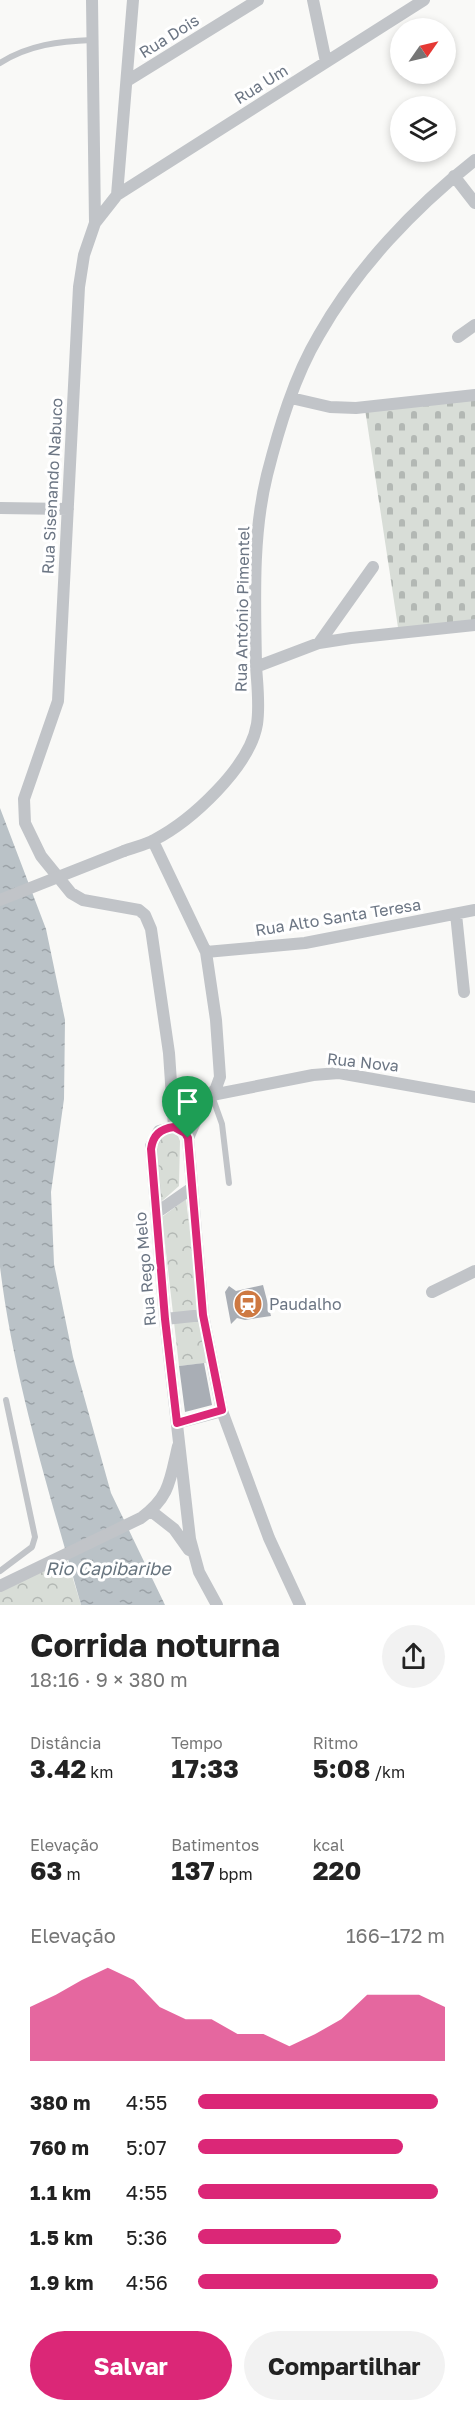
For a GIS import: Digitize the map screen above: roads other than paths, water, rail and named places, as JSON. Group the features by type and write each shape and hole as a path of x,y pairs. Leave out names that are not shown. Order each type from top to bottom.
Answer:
{"street":[{"path":"92,0 95,223"},
{"path":"117,195 133,0"},
{"name":"Rua Dois","path":"127,81 258,0"},
{"path":"313,0 326,62"},
{"name":"Rua Um","path":"117,195 424,0"},
{"name":"Rua António Pimentel","path":"0,900 153,840 193,812 217,789 240,761 254,735 257,724 258,526 267,478 291,398 317,337 340,299 415,214 454,176 475,160"},
{"path":"454,176 475,203"},
{"name":"Rua Sisenando Nabuco","path":"117,195 95,223 84,255 79,286 58,701 26,792 25,823 41,856 71,893 83,900 98,904 139,909 148,920 155,947 170,1063 174,1127"},
{"path":"458,337 475,325"},
{"path":"291,398 330,407 356,408 475,395"},
{"path":"0,508 68,509"},
{"path":"320,644 373,567"},
{"path":"256,667 320,644 351,638 475,625"},
{"path":"153,840 206,952 216,1020 219,1083 200,1111 188,1138"},
{"name":"Rua Alto Santa Teresa","path":"206,952 305,942 475,910"},
{"path":"456,914 464,992"},
{"name":"Rua Nova","path":"212,1095 313,1075 339,1073 475,1097"},
{"path":"174,1127 185,1133 188,1138 203,1315 222,1410 269,1538 300,1605"},
{"name":"Rua Rego Melo","path":"174,1127 162,1129 155,1136 151,1149 165,1319 194,1558"},
{"path":"156,1213 192,1188"},
{"path":"432,1292 475,1271"},
{"path":"165,1319 203,1315"},
{"path":"177,1423 222,1410"},
{"path":"0,1586 66,1556 146,1514 164,1497 180,1437"},
{"path":"146,1514 174,1529 194,1558 206,1587 217,1605"}],"lane":[{"path":"0,63 38,46 53,42 92,40"},
{"path":"212,1095 222,1124 229,1183"},
{"path":"0,1571 32,1547 35,1537 6,1400"}],"water":[{"name":"Rio Capibaribe","path":"0,808 46,929 65,1020 64,1099 51,1192 54,1264 73,1357 111,1493 165,1605 81,1605 34,1438 14,1353 0,1267"}],"place":[{"name":"Paudalho","path":"248,1304"}]}
